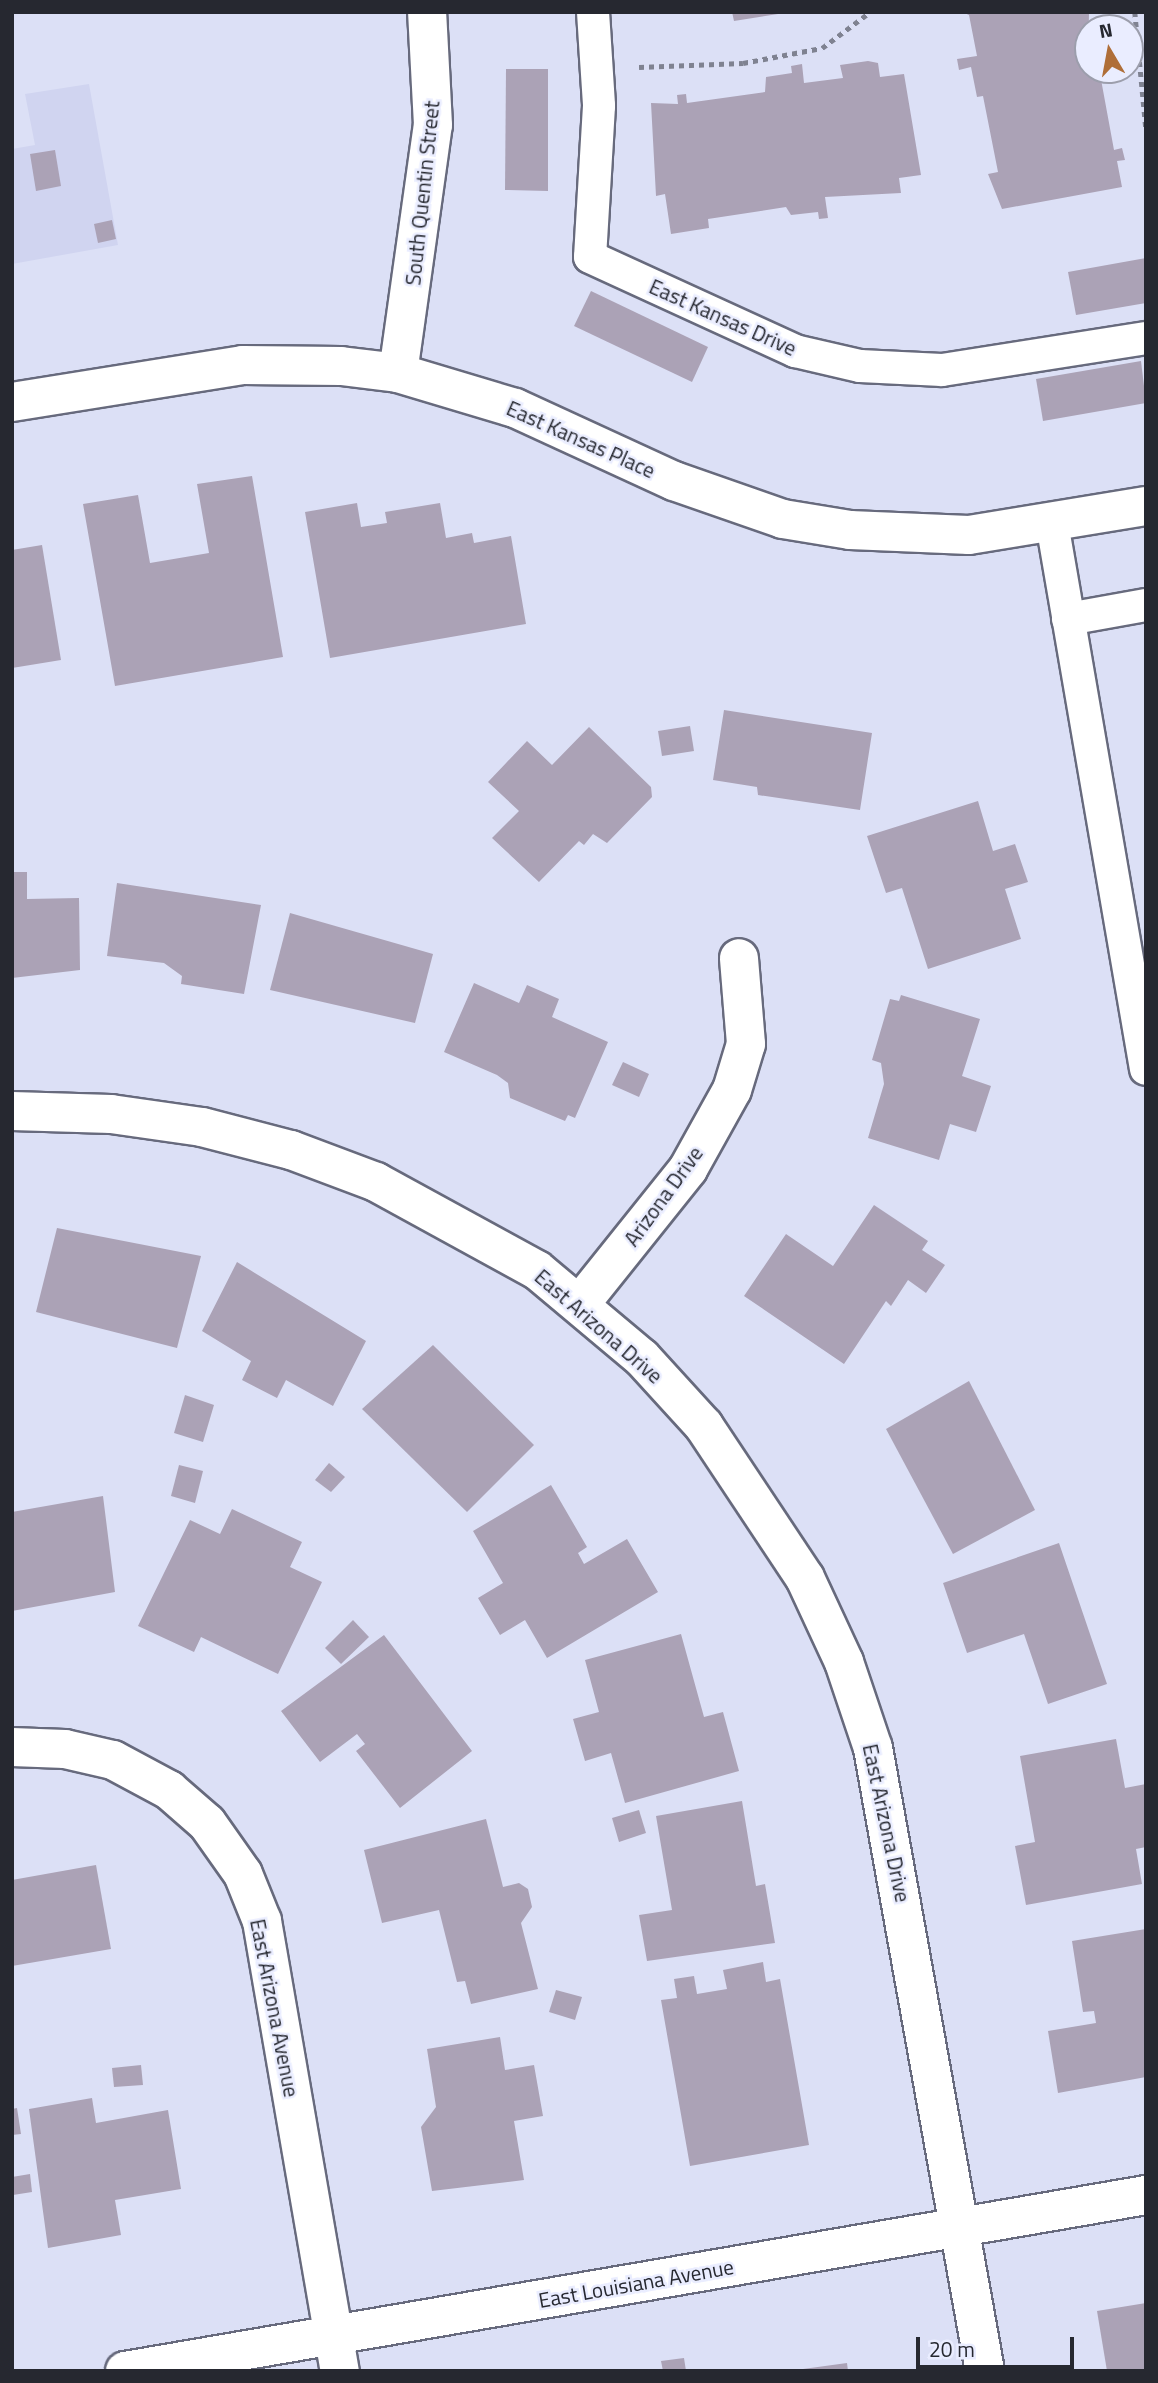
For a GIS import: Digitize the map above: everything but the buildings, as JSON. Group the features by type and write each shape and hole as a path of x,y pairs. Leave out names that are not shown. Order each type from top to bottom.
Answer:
{"street":[{"name":"South Quentin Street","path":"398,373 433,125 427,12"},
{"name":"East Kansas Place","path":"12,401 243,365 398,373 515,408 674,481 783,519 934,534 1052,523 1146,506"},
{"name":"Arizona Drive","path":"580,1304 688,1169 732,1090 746,1044 739,958"},
{"name":"East Arizona Drive","path":"12,1111 110,1114 291,1150 459,1222 580,1304 704,1426 759,1499 844,1662 894,1838 985,2371"},
{"name":"East Arizona Avenue","path":"12,1747 65,1749 113,1760 169,1790 207,1823 243,1874 262,1921 337,2353"},
{"name":"East Louisiana Avenue","path":"125,2371 337,2353 960,2228 1146,2195"}],"lane":[{"name":"East Kansas Drive","path":"593,12 599,106 590,257 795,351 860,366 942,370 1146,338"},
{"path":"1052,523 1146,1069"},
{"path":"1068,619 1146,605"}],"path":[{"path":"626,67 743,63 822,47 870,12"},
{"path":"1135,12 1146,128"}],"shaded area":[{"path":"89,84 118,245 12,264 12,149 35,145 25,94"}]}
